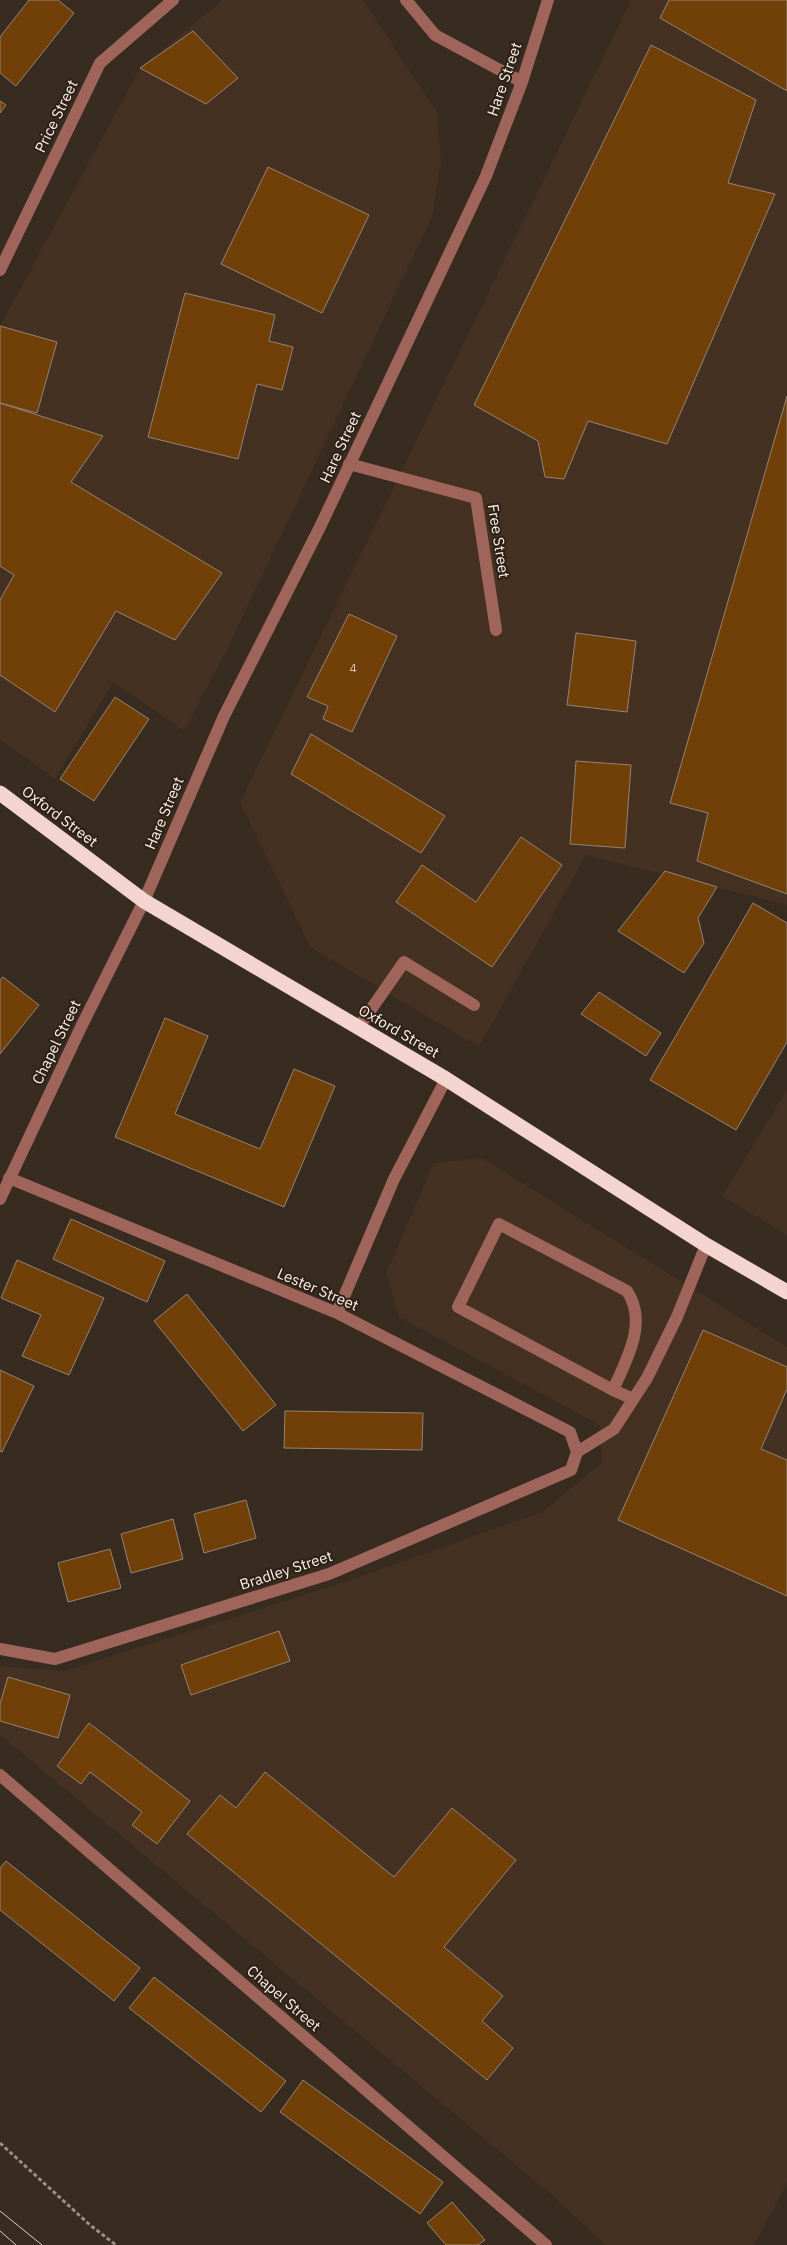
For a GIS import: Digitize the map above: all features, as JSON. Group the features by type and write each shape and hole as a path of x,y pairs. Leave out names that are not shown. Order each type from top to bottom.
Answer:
{"highway":[{"name":"Oxford Street","path":"0,793 144,901 446,1079 706,1245 787,1292"}],"street":[{"name":"Price Street","path":"0,270 100,63 173,0"},
{"path":"406,0 435,35 522,82"},
{"name":"Hare Street","path":"144,901 224,716 350,464 486,176 522,82 548,0"},
{"name":"Free Street","path":"350,464 476,498 496,630"},
{"name":"Chapel Street","path":"0,1199 144,901"},
{"path":"358,1028 404,962 474,1005"},
{"path":"337,1313 394,1179 446,1079"},
{"name":"Lester Street","path":"9,1178 337,1313 570,1432 577,1452"},
{"path":"613,1390 633,1344 637,1319 635,1302 627,1291 499,1224 458,1307 613,1390 633,1400"},
{"path":"577,1452 614,1429 647,1378 677,1317 706,1245"},
{"name":"Bradley Street","path":"0,1649 54,1659 329,1574 571,1470 577,1452"},
{"name":"Chapel Street","path":"0,1775 546,2245"}],"path":[{"path":"0,2143 90,2225 116,2245"}],"shaded area":[{"path":"223,0 363,0 437,112 441,162 432,217 226,652 184,731 113,682 55,779 0,739 0,326 140,68"},
{"path":"631,0 787,0 787,905 586,855 479,1047 310,947 240,802"},
{"path":"787,1090 787,1235 722,1196"},
{"path":"482,1158 787,1347 787,2183 754,2245 606,2245 554,2197 0,1735 0,1666 64,1671 345,1582 542,1512 602,1463 600,1425 399,1317 386,1273 434,1163"}],"building":[{"path":"29,0 58,0 74,13 16,86 0,73 0,37"},
{"path":"669,0 787,0 787,91 660,18"},
{"path":"193,31 238,78 206,104 140,68"},
{"path":"651,45 756,100 728,183 775,194 667,444 588,421 564,479 545,477 538,441 474,405"},
{"path":"0,101 6,105 0,113"},
{"path":"268,167 369,215 322,313 221,264"},
{"path":"185,293 275,315 269,341 293,347 282,390 257,384 238,459 148,437"},
{"path":"0,326 57,342 37,413 0,403"},
{"path":"787,396 787,894 697,861 708,813 670,803"},
{"path":"0,403 103,436 71,482 222,573 175,640 116,611 55,712 0,675 0,600 14,575 0,566"},
{"path":"349,614 397,636 352,732 323,719 328,706 307,697"},
{"path":"576,633 636,641 627,712 567,705"},
{"path":"115,697 149,719 94,801 60,779"},
{"path":"311,734 445,816 421,853 291,774"},
{"path":"576,761 631,765 625,848 570,844"},
{"path":"521,837 562,865 492,967 396,902 422,865 476,902"},
{"path":"665,871 717,887 698,918 704,943 684,973 618,931"},
{"path":"753,903 787,923 787,1042 736,1130 650,1080"},
{"path":"3,977 39,1005 0,1054 0,980"},
{"path":"599,992 661,1033 646,1056 581,1014"},
{"path":"165,1018 208,1036 175,1114 260,1149 294,1069 335,1086 284,1207 115,1137"},
{"path":"71,1219 165,1261 147,1302 53,1259"},
{"path":"17,1260 104,1298 69,1375 22,1356 41,1315 1,1298"},
{"path":"187,1294 276,1405 243,1431 154,1321"},
{"path":"703,1330 787,1367 787,1389 761,1449 787,1460 787,1596 618,1520"},
{"path":"0,1370 34,1386 2,1452 0,1451"},
{"path":"285,1411 423,1413 422,1450 284,1448"},
{"path":"246,1500 256,1538 204,1553 194,1514"},
{"path":"173,1519 183,1559 131,1573 121,1534"},
{"path":"110,1549 121,1588 68,1602 58,1563"},
{"path":"279,1631 290,1661 191,1695 181,1665"},
{"path":"8,1677 70,1695 58,1738 0,1721 0,1704"},
{"path":"89,1723 190,1801 157,1844 132,1825 142,1812 90,1772 81,1784 57,1766"},
{"path":"265,1772 394,1877 452,1808 516,1860 444,1947 503,1996 482,2021 513,2048 487,2080 187,1834 220,1795 236,1808"},
{"path":"6,1861 140,1968 114,2001 0,1910 0,1868"},
{"path":"154,1977 286,2081 261,2112 129,2008"},
{"path":"303,2080 443,2182 420,2214 280,2112"},
{"path":"452,2202 485,2240 478,2245 446,2245 427,2223"}],"tram line":[{"path":"0,2211 42,2245"},
{"path":"0,2231 16,2245"}]}
